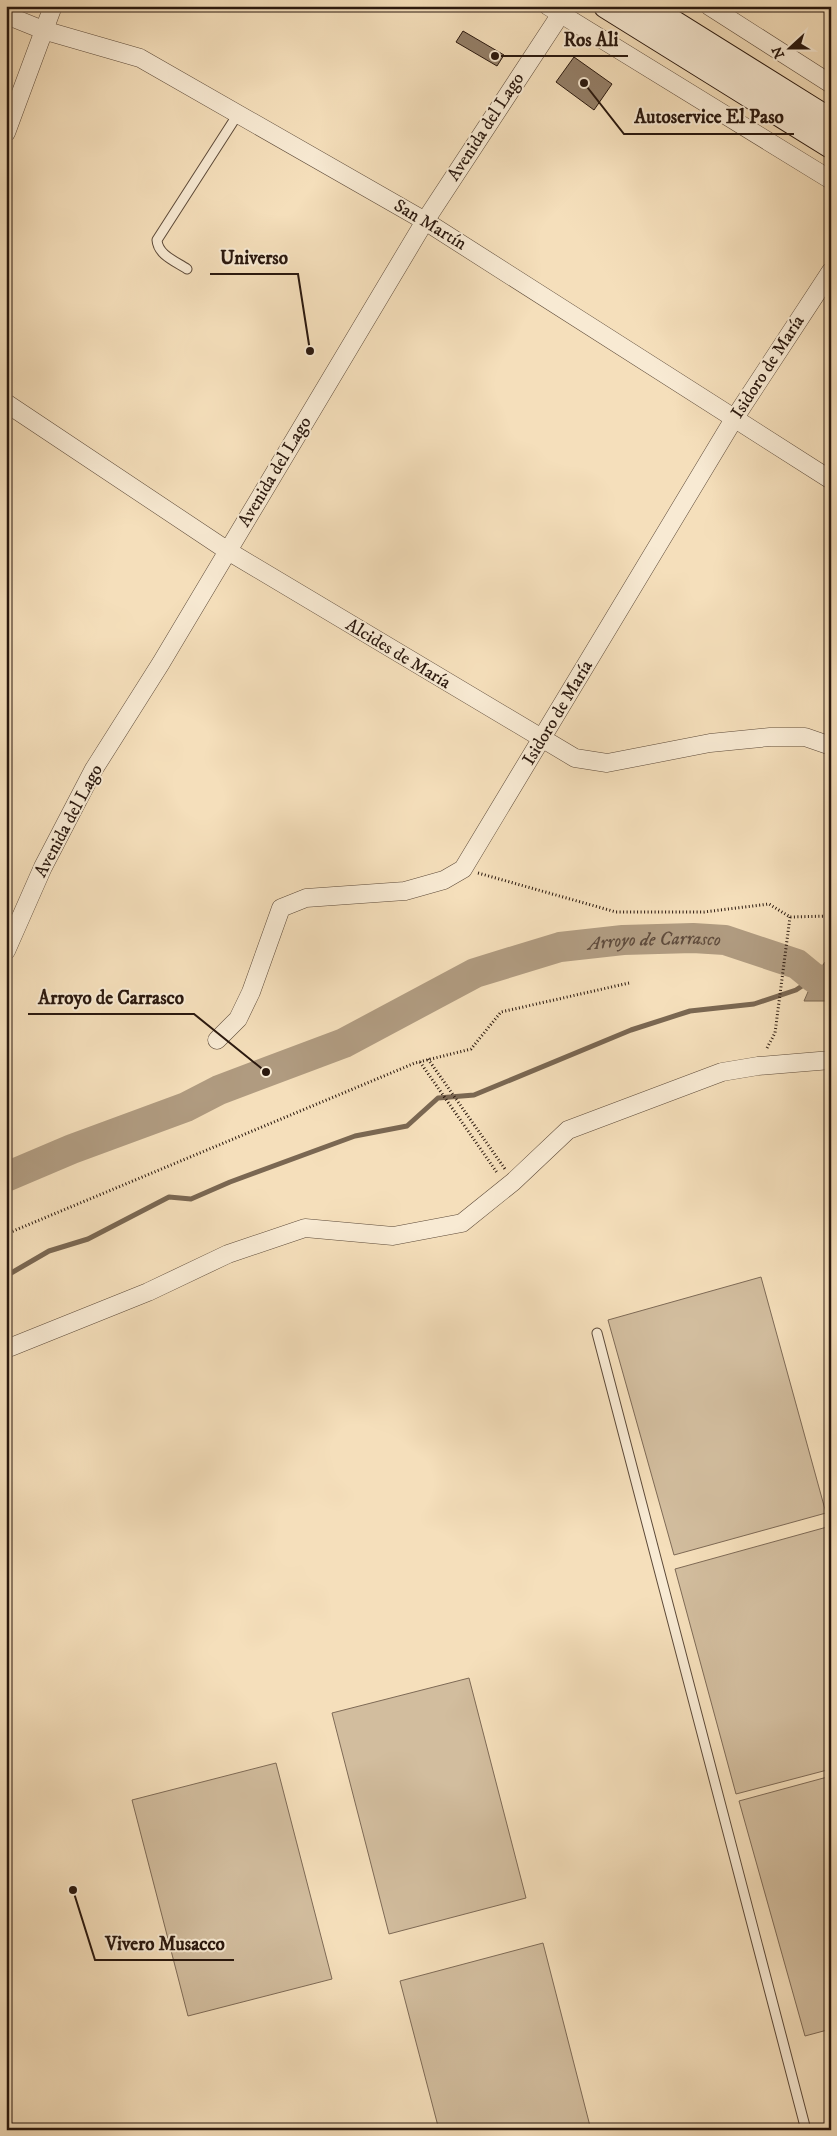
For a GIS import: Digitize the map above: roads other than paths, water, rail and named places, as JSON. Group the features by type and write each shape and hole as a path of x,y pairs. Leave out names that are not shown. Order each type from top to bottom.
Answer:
{"main road":[{"path":"606,6 831,146"},
{"path":"647,6 831,121"}],"street":[{"path":"6,133 53,6"},
{"path":"709,6 831,84"},
{"path":"558,9 831,180"},
{"name":"Avenida del Lago","path":"6,951 43,867 94,769 228,551 425,221 558,9"},
{"name":"San Martín","path":"6,15 43,30 140,58 425,221 831,480"},
{"name":"Isidoro de María","path":"217,1040 238,1019 252,992 281,908 306,898 405,891 444,880 463,869 734,419 831,271"},
{"name":"Alcides de María","path":"6,403 228,551 575,758 607,763 710,743 770,737 805,737 831,746"},
{"path":"6,1349 148,1292 228,1254 305,1228 393,1236 462,1223 510,1185 568,1130 722,1072 758,1066 831,1060"}],"lane":[{"path":"186,269 161,252 157,240 238,114"},
{"path":"597,1334 806,2130"}],"waterway":[{"name":"Arroyo de Carrasco","path":"6,1177 72,1149 186,1107 219,1090 344,1043 475,973 560,947 623,940 693,938 725,940 797,964 814,978 831,983"},
{"path":"6,1276 49,1251 88,1239 169,1197 191,1199 230,1182 355,1136 407,1126 438,1098 474,1095 631,1030 690,1011 754,1004 796,990 814,978"}],"place":[{"name":"Ros Ali","path":"495,56"},
{"name":"Autoservice El Paso","path":"584,83"},
{"name":"Universo","path":"310,351"},
{"name":"Arroyo de Carrasco","path":"266,1072"},
{"name":"Vivero Musacco","path":"73,1890"}]}
